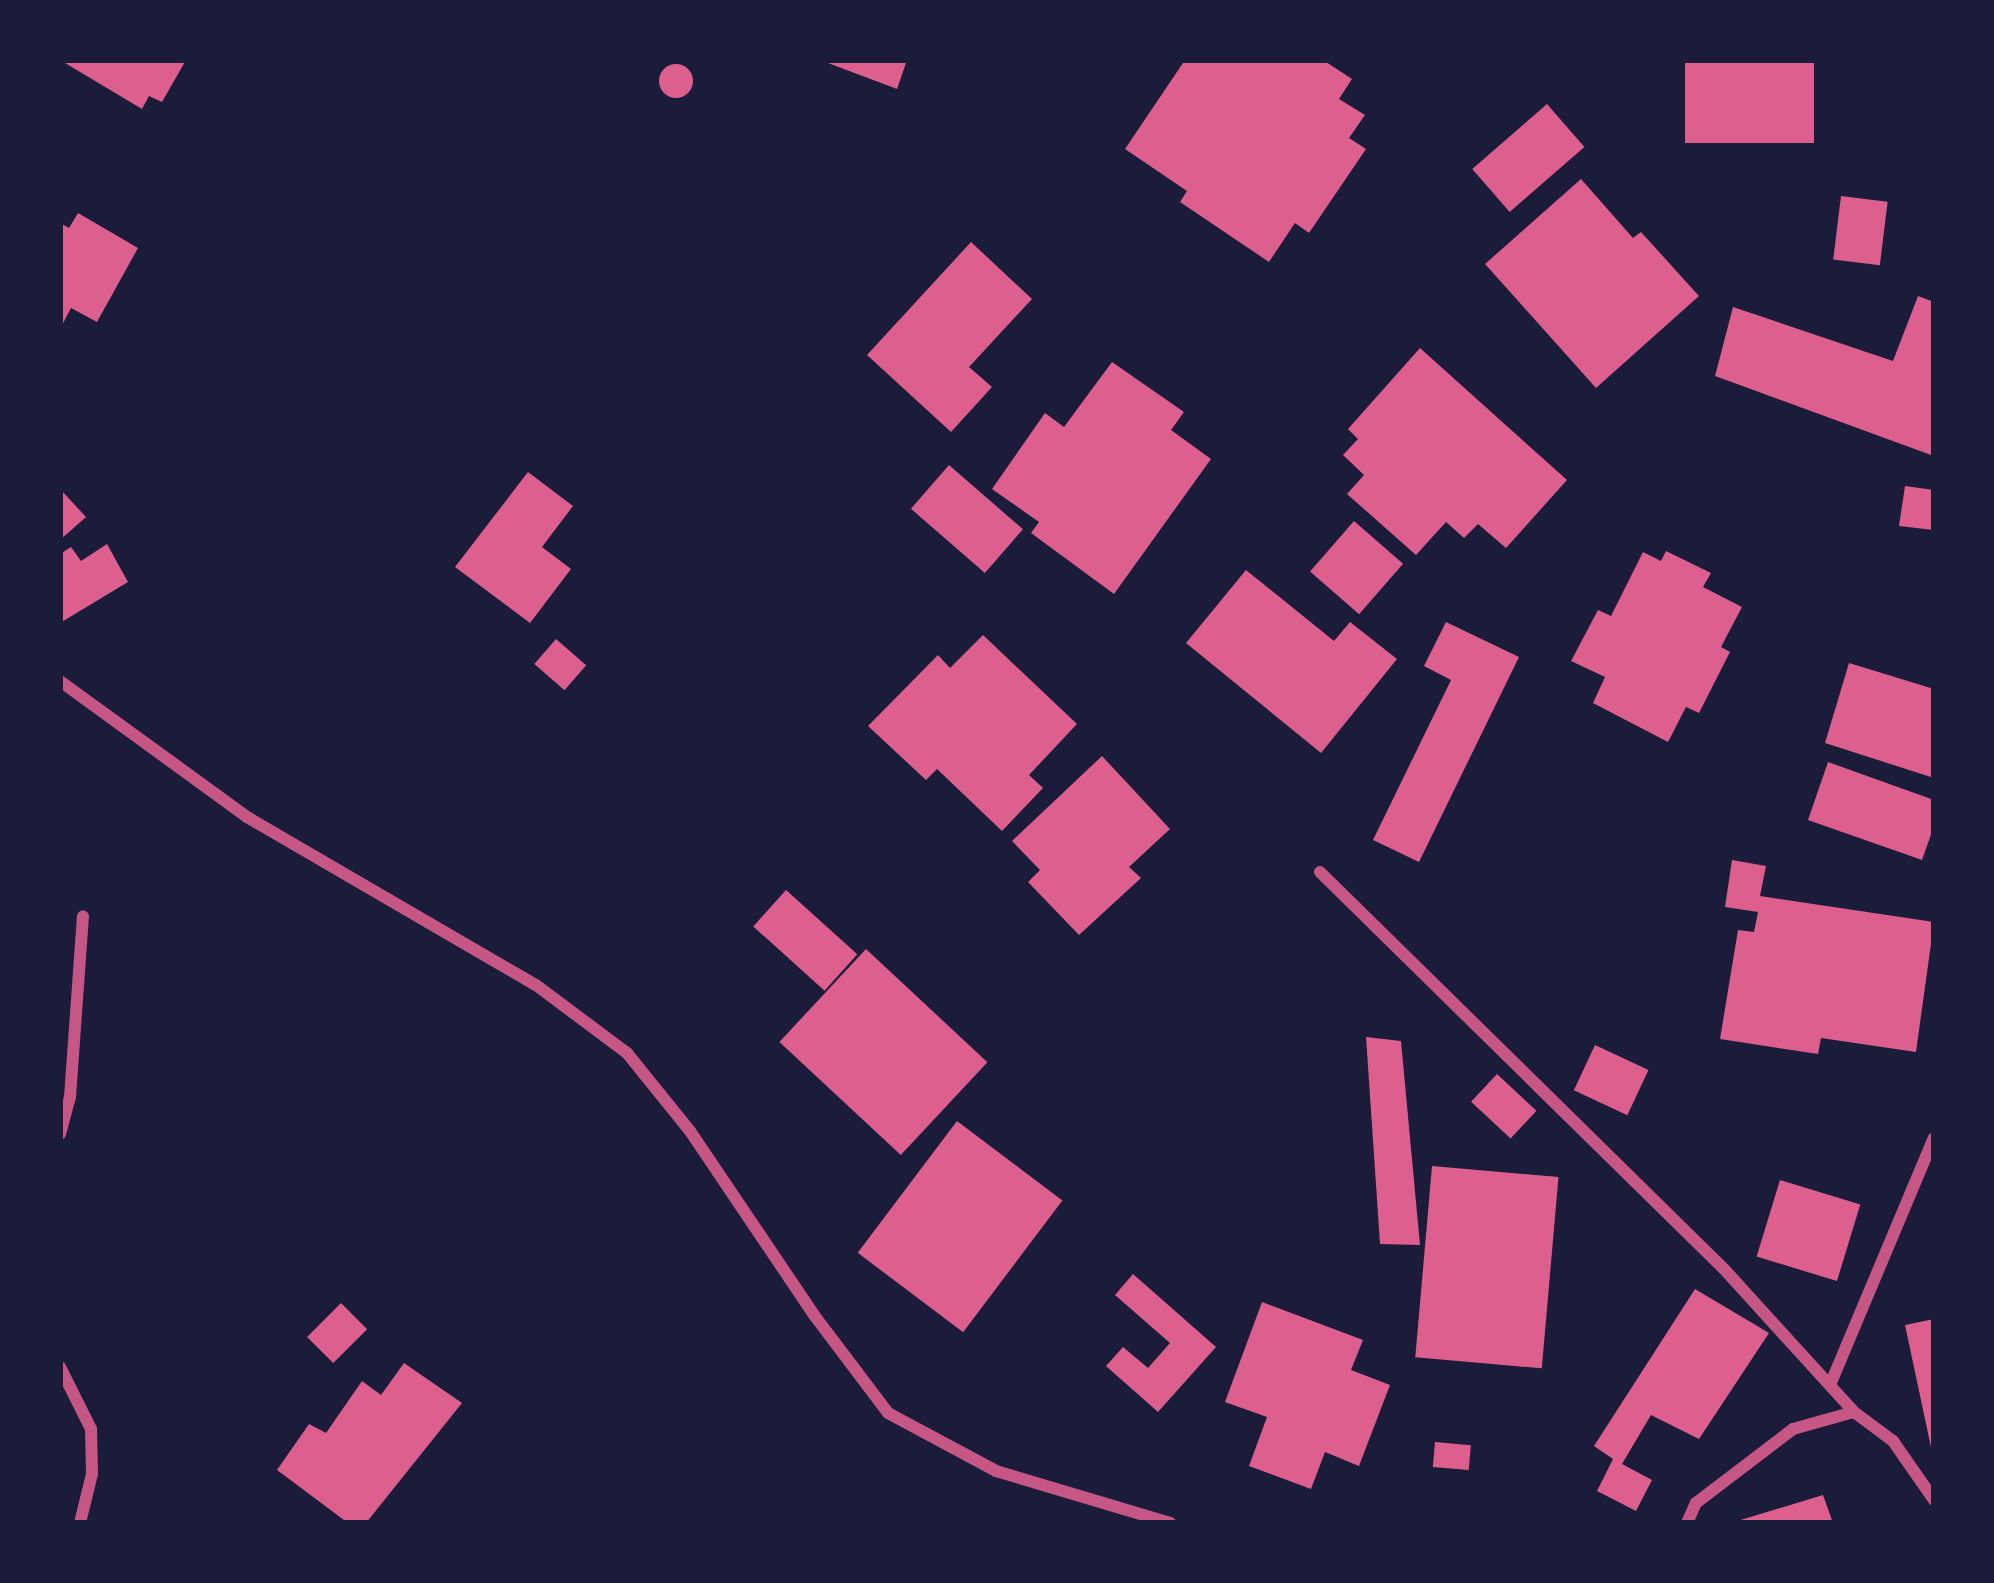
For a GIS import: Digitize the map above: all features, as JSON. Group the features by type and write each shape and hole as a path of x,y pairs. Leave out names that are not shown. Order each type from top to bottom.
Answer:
{"street":[{"path":"61,682 248,817 536,985 627,1053 690,1131 814,1315 888,1414 996,1471 1170,1523"},
{"path":"1320,872 1724,1269 1854,1412 1893,1441 1934,1500"},
{"path":"60,1134 70,1097 83,916"},
{"path":"1830,1385 1934,1138"},
{"path":"60,1367 91,1429 92,1474 80,1523"},
{"path":"1688,1523 1696,1502 1793,1429 1854,1412"}],"building":[{"path":"60,60 186,60 162,102 149,96 142,109"},
{"path":"820,60 907,60 897,89"},
{"path":"1185,60 1323,60 1352,79 1339,99 1365,115 1349,138 1366,149 1309,233 1295,223 1269,262 1180,202 1187,191 1125,149"},
{"path":"1685,60 1814,60 1814,143 1685,143"},
{"path":"676,64 688,69 693,81 688,93 676,98 664,93 659,81 664,69"},
{"path":"1547,104 1584,147 1510,212 1472,169"},
{"path":"1581,179 1633,238 1641,232 1699,296 1596,388 1485,264"},
{"path":"1841,196 1888,202 1880,265 1833,260"},
{"path":"78,213 138,248 97,322 71,308 60,329 60,223 69,228"},
{"path":"971,242 1032,299 969,367 992,387 951,432 867,355"},
{"path":"1918,296 1934,302 1931,455 1715,376 1733,307 1893,361"},
{"path":"1420,348 1567,480 1506,548 1478,524 1464,538 1446,522 1416,555 1347,494 1364,475 1343,455 1358,439 1348,429"},
{"path":"1112,362 1184,412 1171,430 1211,459 1114,594 1031,533 1039,522 992,489 1045,413 1064,427"},
{"path":"949,465 1023,529 985,573 911,509"},
{"path":"528,472 573,506 542,547 571,569 530,623 455,567"},
{"path":"1905,486 1934,490 1934,530 1899,526"},
{"path":"60,489 86,517 60,540"},
{"path":"1354,521 1403,564 1359,614 1310,572"},
{"path":"107,544 128,582 60,623 60,554 71,547 81,561"},
{"path":"1666,551 1711,573 1703,587 1742,607 1721,647 1730,652 1699,713 1686,707 1668,742 1593,703 1605,677 1571,661 1598,610 1611,616 1643,552 1661,561"},
{"path":"1246,570 1334,641 1350,622 1397,659 1321,753 1186,643"},
{"path":"1446,622 1519,657 1419,862 1373,840 1451,680 1424,666"},
{"path":"983,635 1077,724 1029,775 1043,788 1002,831 937,769 926,780 868,726 938,655 950,668"},
{"path":"556,639 586,665 565,690 534,664"},
{"path":"1849,663 1934,689 1934,778 1825,743"},
{"path":"1102,756 1170,829 1129,867 1141,878 1079,935 1028,882 1040,870 1012,841"},
{"path":"1828,762 1934,800 1934,826 1922,860 1808,820"},
{"path":"1732,860 1766,866 1760,896 1934,922 1916,1052 1821,1038 1818,1054 1720,1039 1738,930 1754,932 1758,912 1725,907"},
{"path":"786,890 857,954 825,991 753,926"},
{"path":"866,949 987,1062 901,1155 779,1042"},
{"path":"1366,1037 1401,1041 1420,1245 1380,1244"},
{"path":"1595,1045 1648,1070 1627,1115 1574,1090"},
{"path":"1497,1074 1536,1111 1511,1139 1471,1102"},
{"path":"957,1121 1062,1200 963,1332 858,1253"},
{"path":"1432,1166 1559,1177 1542,1368 1415,1357"},
{"path":"1780,1180 1860,1205 1837,1281 1757,1257"},
{"path":"1133,1274 1216,1347 1158,1412 1106,1366 1123,1347 1148,1368 1170,1343 1115,1295"},
{"path":"1695,1289 1769,1333 1699,1439 1651,1415 1622,1464 1652,1480 1636,1511 1597,1491 1613,1459 1594,1446"},
{"path":"1262,1302 1363,1340 1351,1370 1390,1385 1359,1466 1325,1452 1311,1489 1249,1466 1267,1417 1225,1402"},
{"path":"341,1303 367,1329 333,1363 307,1337"},
{"path":"1934,1319 1934,1452 1932,1452 1905,1325"},
{"path":"404,1363 462,1403 366,1523 348,1523 277,1470 309,1424 326,1433 362,1381 381,1395"},
{"path":"1435,1442 1471,1445 1469,1470 1433,1467"},
{"path":"1823,1495 1833,1523 1734,1523 1734,1522"}]}
